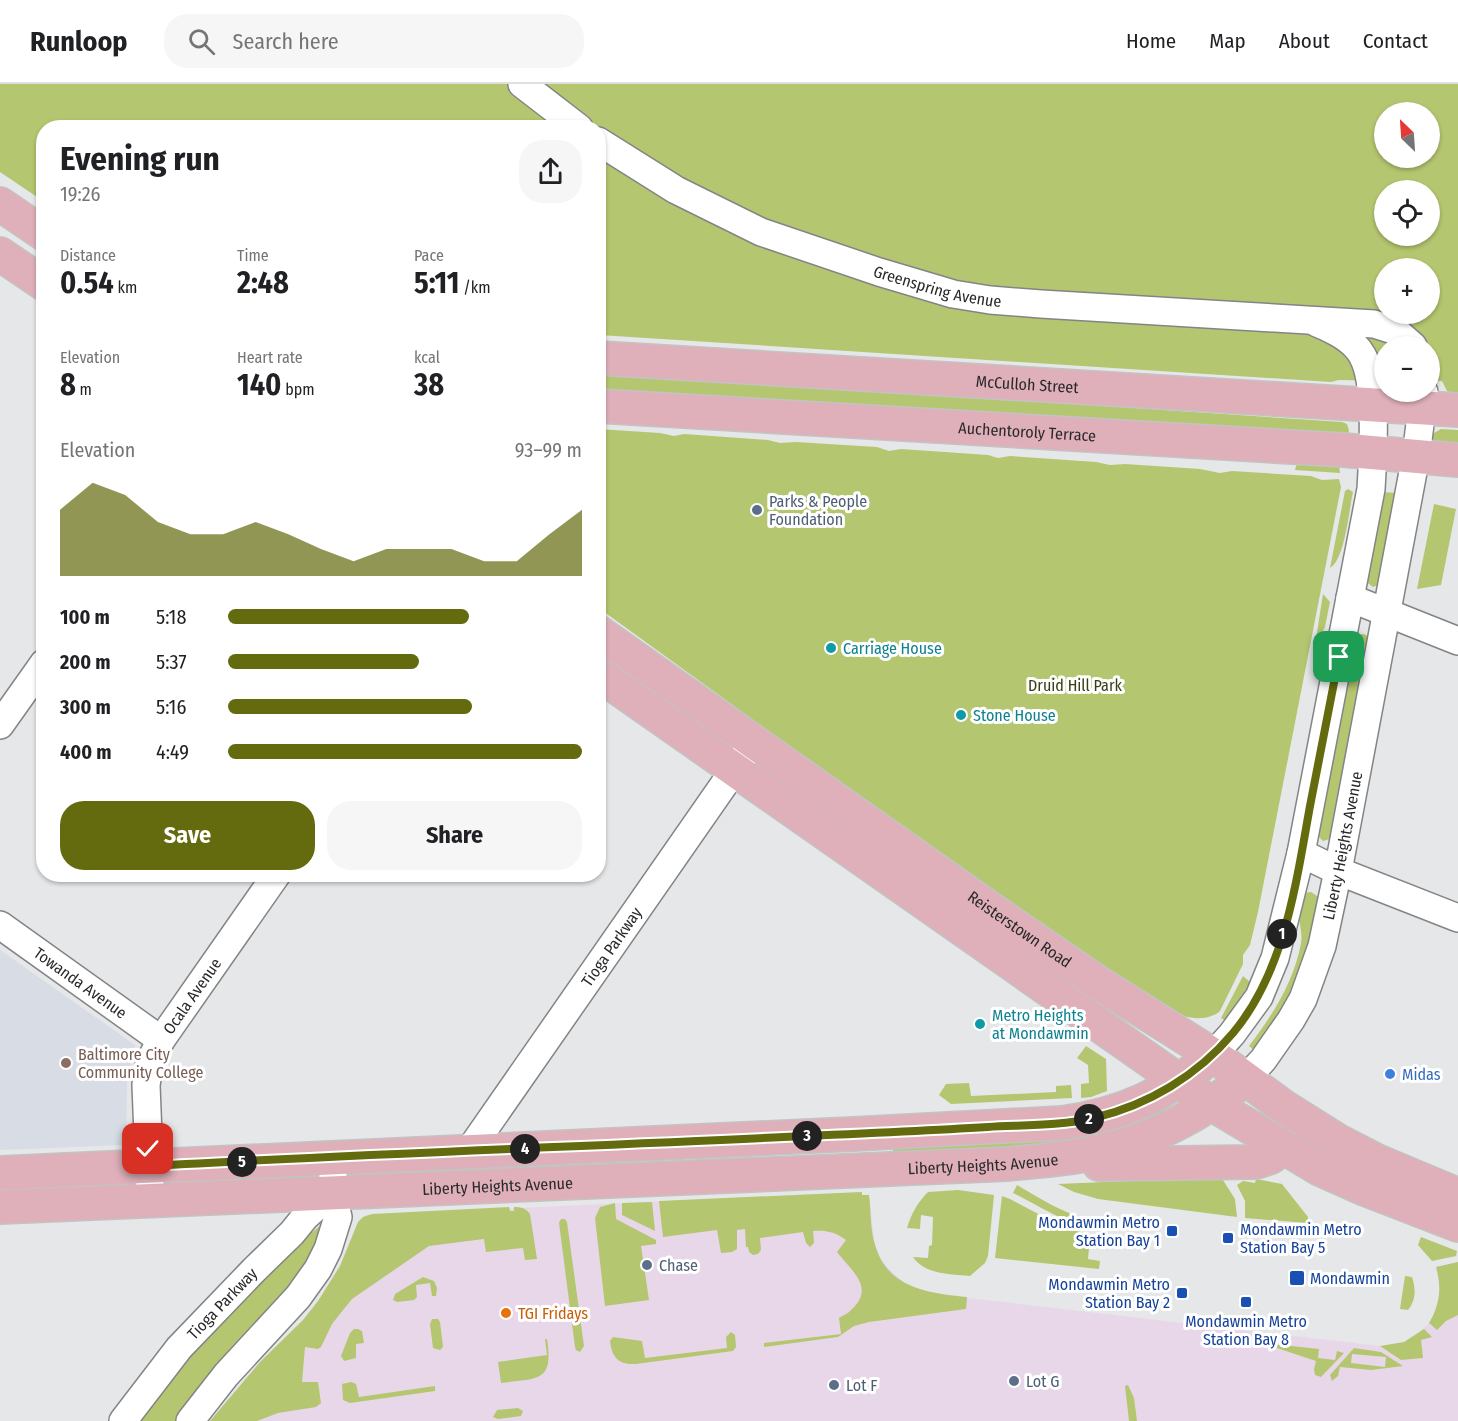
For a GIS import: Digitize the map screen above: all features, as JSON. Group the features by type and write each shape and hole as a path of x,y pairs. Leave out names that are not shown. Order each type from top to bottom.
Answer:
{"main road":[{"path":"0,204 36,229"},
{"path":"0,254 36,279"},
{"name":"McCulloh Street","path":"606,358 1372,405 1402,402"},
{"name":"McCulloh Street","path":"1429,402 1458,410"},
{"name":"Auchentoroly Terrace","path":"606,406 1374,452 1458,460"},
{"name":"Reisterstown Road","path":"606,638 1100,984 1213,1055 1338,1141 1391,1167 1458,1195"},
{"name":"Reisterstown Road","path":"606,681 1212,1104 1320,1169 1458,1225"},
{"path":"0,1173 1062,1123 1090,1119 1132,1106 1180,1082 1213,1055"},
{"name":"Liberty Heights Avenue","path":"0,1207 1007,1164 1069,1157 1124,1146 1162,1131 1212,1104 1245,1079"},
{"path":"1007,1164 1256,1162 1271,1157 1282,1147"}],"street":[{"path":"522,84 569,120"},
{"name":"Greenspring Avenue","path":"606,146 676,190 761,232 879,272 953,294 1041,304 1380,325 1396,331 1402,336"},
{"name":"Greenspring Avenue","path":"1308,319 1340,334 1363,356 1369,373 1372,405"},
{"name":"Liberty Heights Avenue","path":"1245,1079 1277,1041 1303,999 1322,946 1416,456 1422,402"},
{"path":"1213,1055 1248,1014 1259,997 1269,977 1288,912 1371,489 1374,452 1372,405"},
{"path":"1350,598 1458,641"},
{"path":"0,725 36,674"},
{"name":"Tioga Parkway","path":"469,1151 754,742"},
{"path":"1301,853 1338,871 1458,918"},
{"name":"Ocala Avenue","path":"150,1200 146,1085 150,1061 161,1040 271,882"},
{"name":"Towanda Avenue","path":"0,925 161,1040"},
{"path":"190,1421 226,1375 298,1297 318,1269 339,1217 332,1193 334,1157"},
{"name":"Tioga Parkway","path":"123,1421 179,1348 292,1233 304,1217 332,1193"}],"shaded area":[{"name":"Baltimore City Community College","path":"0,950 135,1045 127,1081 126,1145 0,1150"},
{"path":"862,1192 862,1195 869,1195 874,1241 881,1259 889,1269 907,1286 951,1296 1393,1346 1415,1337 1429,1323 1434,1315 1440,1291 1436,1267 1458,1262 1458,1421 210,1421 260,1362 303,1320 318,1301 340,1266 358,1222 366,1215"}],"green space":[{"path":"0,84 1458,84 1458,395 1447,391 1440,381 1440,336 1374,336 1374,381 1331,382 606,335 606,120 36,120 36,196 0,172"},
{"path":"606,373 1342,422 1347,424 1348,434 606,389"},
{"path":"1441,429 1458,430 1458,449 1434,445 1431,439 1432,434"},
{"name":"Druid Hill Park","path":"606,430 674,436 684,434 768,440 780,443 877,447 889,451 901,449 988,455 998,458 1010,456 1110,465 1200,469 1220,473 1232,471 1311,476 1322,480 1339,479 1341,487 1258,912 1250,945 1243,955 1243,964 1220,1011 1211,1016 1200,1018 1180,1014 1178,1017 731,713 734,706 606,613"},
{"path":"1297,463 1339,465 1340,473 1295,470"},
{"path":"1348,489 1353,492 1346,533 1339,555 1330,568 1345,491"},
{"path":"1381,492 1399,493 1381,584 1373,587 1365,581"},
{"path":"1434,504 1456,509 1441,585 1417,589"},
{"path":"1323,594 1330,602 1325,627 1315,645"},
{"path":"1364,634 1369,637 1330,839 1323,841 1316,834 1355,635"},
{"path":"1311,892 1320,898 1301,977 1256,1052 1249,1046 1274,1011 1288,985 1298,957 1301,939 1299,906 1303,893"},
{"path":"1243,976 1250,982 1233,1013 1224,1020 1221,1018"},
{"path":"1086,1046 1106,1059 1107,1091 1081,1098 1081,1084 1089,1083 1088,1065 1077,1058"},
{"path":"969,1083 971,1096 1056,1092 1056,1086 1071,1085 1072,1098 951,1104 939,1095 946,1084"},
{"path":"1165,1108 1173,1114 1096,1142 893,1155 893,1146 1112,1129"},
{"path":"1221,1177 1235,1199 1237,1217 1098,1199 1074,1192 1058,1184"},
{"path":"1256,1179 1282,1184 1308,1217 1308,1223 1245,1218 1245,1201 1237,1185 1243,1181 1255,1183"},
{"path":"1017,1185 1071,1213 1106,1222 1105,1232 1080,1226 1013,1193"},
{"path":"958,1190 994,1195 988,1256 985,1263 970,1276 931,1270 918,1263 913,1257 928,1258 929,1246 932,1245 933,1217 921,1215 920,1229 907,1228 915,1208 928,1192"},
{"path":"862,1192 862,1195 869,1195 874,1241 888,1269 898,1278 923,1290 967,1297 966,1309 869,1322 854,1326 838,1337 764,1347 764,1343 841,1334 839,1318 850,1311 858,1302 861,1294 861,1286 854,1272 837,1252 846,1240 834,1233 822,1231 813,1231 814,1243 810,1247 806,1243 803,1232 760,1238 761,1250 758,1254 753,1255 746,1247 745,1229 737,1230 737,1249 732,1252 721,1253 717,1230 663,1237 659,1201"},
{"path":"1002,1196 1065,1228 1103,1238 1102,1249 1089,1248 1088,1259 1100,1261 1099,1269 995,1258"},
{"path":"652,1202 655,1231 622,1215 622,1203"},
{"path":"615,1203 616,1219 656,1240 656,1244 641,1246 649,1300 605,1306 595,1218 600,1207"},
{"path":"509,1207 510,1211 514,1211 514,1207 519,1207 530,1214 537,1259 525,1260 523,1248 486,1252 484,1239 429,1246 352,1299 332,1324 321,1347 318,1349 305,1347 302,1382 318,1382 321,1403 316,1407 278,1413 257,1421 210,1421 260,1362 303,1320 318,1301 340,1266 358,1222 363,1217 372,1214"},
{"path":"561,1219 567,1222 584,1346 580,1352 575,1347 559,1223"},
{"path":"322,1224 310,1265 177,1421 135,1421 181,1363 300,1242"},
{"path":"1421,1237 1457,1251 1456,1256 1432,1261 1418,1245"},
{"path":"1458,1262 1458,1315 1446,1321 1437,1330 1429,1323 1439,1296 1436,1267"},
{"path":"1405,1276 1412,1277 1415,1290 1413,1302 1408,1310 1400,1309"},
{"path":"423,1277 434,1281 437,1288 436,1296 432,1296 430,1283 416,1285 417,1297 414,1300 397,1302 393,1300 395,1294"},
{"path":"432,1319 438,1319 440,1322 443,1347 440,1350 433,1348 430,1324"},
{"path":"354,1329 362,1331 364,1343 356,1344 356,1358 344,1361 341,1356 350,1333"},
{"path":"1424,1329 1432,1337 1421,1340 1423,1358 1401,1360 1380,1346 1404,1342"},
{"path":"731,1332 735,1335 736,1347 733,1351 636,1364 621,1362 617,1359 610,1341 613,1337 642,1341 645,1358 727,1348 726,1337"},
{"path":"545,1339 547,1339 549,1353 548,1364 540,1376 501,1383 498,1362 547,1355"},
{"path":"1243,1341 1319,1349 1318,1358 1335,1360 1337,1351 1344,1353 1321,1377 1315,1375 1316,1361 1277,1348"},
{"path":"1354,1348 1381,1352 1403,1366 1371,1370 1340,1367 1338,1376 1332,1381 1330,1375","holes":["1352,1354 1386,1357 1385,1367 1351,1363"]},
{"path":"351,1382 356,1384 359,1397 435,1386 435,1391 350,1403 343,1400 342,1384"},
{"path":"1128,1385 1134,1398 1137,1421 1129,1421 1125,1386"},
{"path":"518,1408 523,1411 521,1416 498,1419 493,1417 497,1410"}],"place":[{"name":"Parks & People Foundation","path":"757,510"},
{"name":"Carriage House","path":"831,648"},
{"name":"Stone House","path":"961,715"},
{"name":"Metro Heights at Mondawmin","path":"980,1024"},
{"name":"Baltimore City Community College","path":"66,1063"},
{"name":"Midas","path":"1390,1074"},
{"name":"Mondawmin Metro Station Bay 1","path":"1172,1231"},
{"name":"Mondawmin Metro Station Bay 5","path":"1228,1238"},
{"name":"Chase","path":"647,1265"},
{"name":"Mondawmin","path":"1297,1278"},
{"name":"Mondawmin Metro Station Bay 2","path":"1182,1293"},
{"name":"Mondawmin Metro Station Bay 8","path":"1246,1302"},
{"name":"TGI Fridays","path":"506,1313"},
{"name":"Lot G","path":"1014,1381"},
{"name":"Lot F","path":"834,1385"}],"route":[{"path":"148,1149 149,1166 1048,1124 1090,1119 1132,1106 1180,1082 1213,1055 1248,1014 1269,977 1291,901 1339,657"}]}
